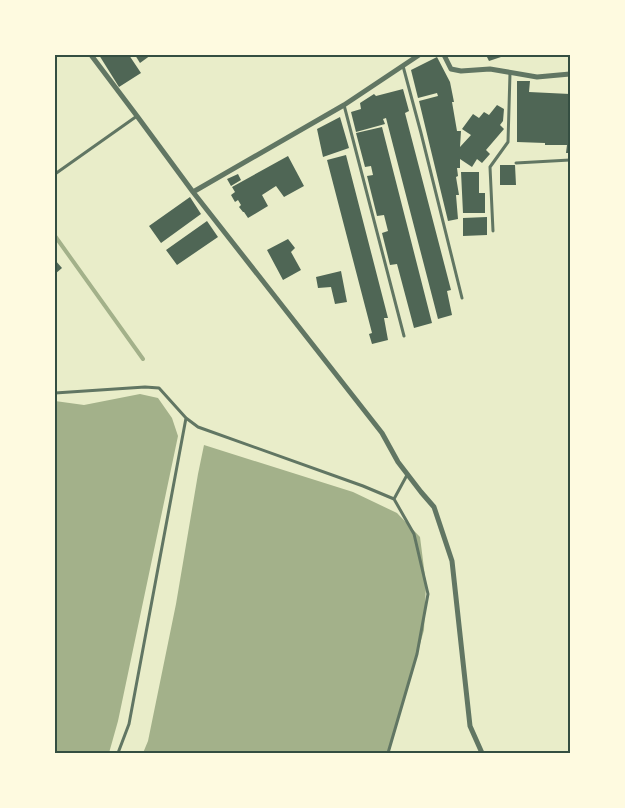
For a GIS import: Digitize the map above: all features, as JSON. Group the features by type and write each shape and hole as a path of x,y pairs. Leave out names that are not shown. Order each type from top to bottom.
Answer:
{"street":[{"path":"91,55 193,192 382,433 398,462 434,507 452,561 470,726 482,753"},
{"path":"193,192 344,105 419,55"},
{"path":"444,55 451,69 461,71 490,69 537,77 570,74"}],"lane":[{"path":"402,66 421,133 462,298"},
{"path":"493,231 490,167 508,142 510,72"},
{"path":"344,105 404,336"},
{"path":"55,174 137,116"},
{"path":"516,163 570,160"},
{"path":"55,393 145,387 159,388 186,418 198,427 363,486 394,499 414,534 428,594 417,654 388,753"},
{"path":"118,753 129,724 186,418"},
{"path":"394,499 408,474"}],"shaded area":[{"path":"140,394 158,398 172,418 178,436 118,721 109,753 55,753 55,401 84,405"},
{"path":"204,445 353,492 397,513 420,537 426,584 424,630 389,753 143,753 148,741 176,604"}],"building":[{"path":"99,55 129,55 141,73 119,87"},
{"path":"135,55 151,55 140,63"},
{"path":"486,55 507,55 489,61"},
{"path":"437,57 450,82 457,131 461,131 460,147 471,135 462,129 473,114 479,118 484,112 489,115 497,105 504,109 503,121 500,125 504,129 486,150 490,154 482,163 477,159 472,167 460,159 460,168 457,168 458,176 456,177 459,195 456,195 458,219 448,221 419,101 438,96 437,93 418,98 411,70"},
{"path":"517,81 530,81 529,92 570,94 570,153 566,153 567,145 517,142"},
{"path":"403,89 409,111 405,113 451,290 447,291 452,315 438,319 386,118 383,119 385,124 356,132 351,112 361,109 360,103 374,94 376,96"},
{"path":"340,117 349,148 323,157 317,129"},
{"path":"382,127 432,323 414,328 397,264 390,265 382,233 388,231 384,215 377,216 367,176 373,175 371,166 365,167 356,133"},
{"path":"346,155 388,318 384,318 388,340 372,344 369,334 372,333 327,160"},
{"path":"288,156 304,186 284,197 276,186 262,195 268,206 248,218 239,207 241,205 238,200 235,202 231,195 235,192 232,187"},
{"path":"500,165 515,165 516,185 500,185"},
{"path":"461,172 479,172 479,193 485,193 485,213 463,213"},
{"path":"238,174 241,180 231,186 227,179"},
{"path":"190,197 201,214 161,243 149,226"},
{"path":"487,217 487,235 463,236 463,218"},
{"path":"207,221 218,237 177,265 166,250"},
{"path":"288,239 295,248 291,252 301,270 283,280 267,250"},
{"path":"55,260 62,268 55,274"},
{"path":"341,271 347,302 335,304 331,287 318,288 316,277"}],"waterway":[{"path":"55,236 143,359"}]}
